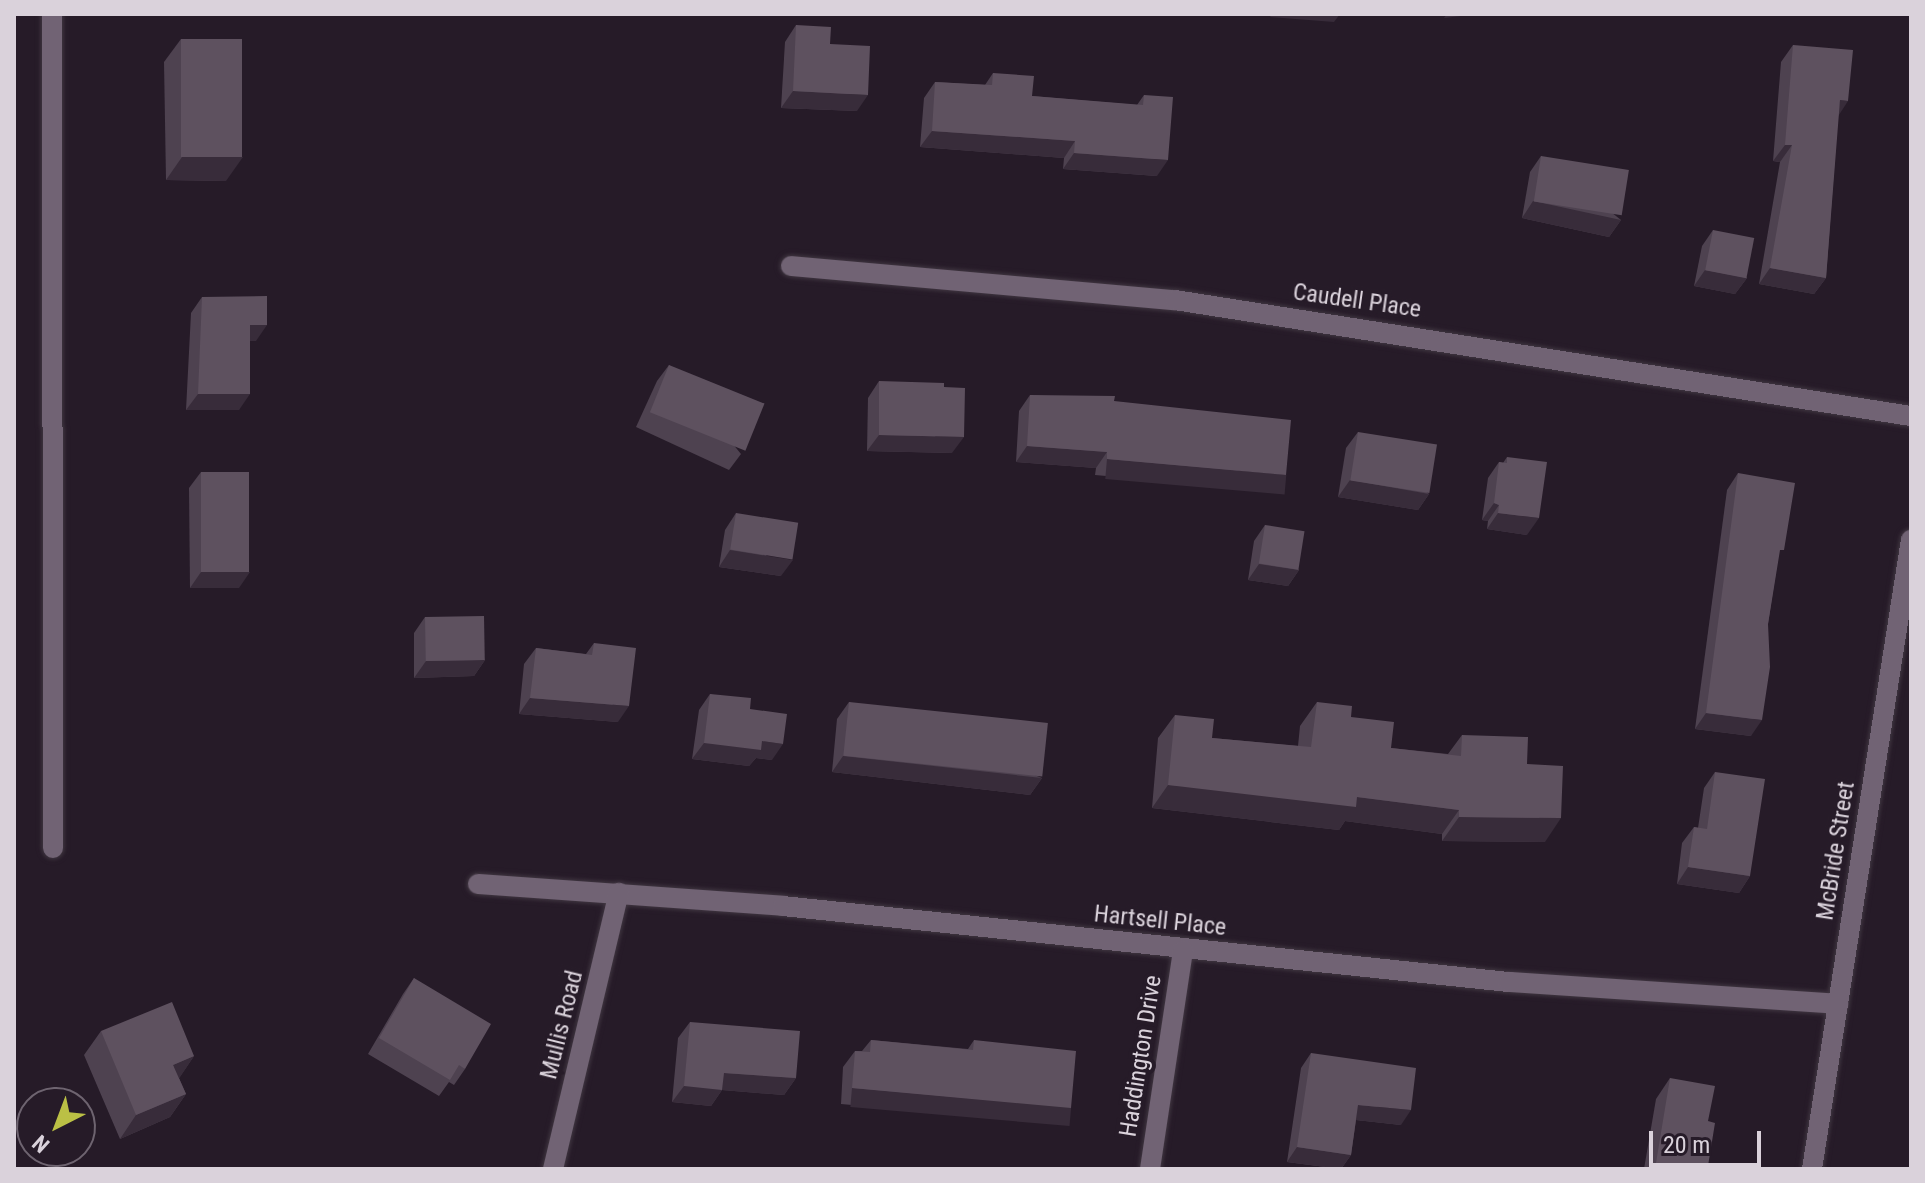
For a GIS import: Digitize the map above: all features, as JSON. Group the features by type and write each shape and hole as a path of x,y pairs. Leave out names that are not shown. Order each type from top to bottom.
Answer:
{"street":[{"path":"52,14 53,848"},
{"name":"Caudell Place","path":"791,266 1175,300 1911,416"},
{"name":"McBride Street","path":"1812,1169 1911,540"},
{"name":"Hartsell Place","path":"478,884 783,906 1509,982 1838,1004"},
{"name":"Mullis Road","path":"553,1169 619,893"},
{"name":"Haddington Drive","path":"1150,1169 1183,950"}],"building":[{"path":"796,25 831,27 830,44 870,46 868,95 793,91"},
{"path":"181,39 242,39 242,157 181,157"},
{"path":"1793,45 1853,50 1848,101 1840,100 1826,278 1770,268 1792,145 1785,145"},
{"path":"993,73 1034,76 1032,96 1143,105 1144,95 1173,97 1168,160 1074,153 1075,141 932,131 935,82 992,85"},
{"path":"1541,156 1629,170 1622,215 1534,201"},
{"path":"1713,230 1754,238 1746,278 1705,270"},
{"path":"267,296 267,325 250,325 250,394 198,394 202,297"},
{"path":"669,365 764,404 745,451 650,412"},
{"path":"879,381 944,383 944,387 965,388 964,437 879,435"},
{"path":"1030,395 1115,396 1114,401 1291,420 1286,475 1107,459 1107,452 1027,446"},
{"path":"1358,432 1437,445 1429,493 1350,480"},
{"path":"1507,457 1547,462 1539,518 1498,513 1499,505 1494,503 1499,462 1507,463"},
{"path":"201,472 249,472 249,572 201,572"},
{"path":"1738,473 1795,483 1768,624 1770,667 1762,720 1706,713"},
{"path":"736,513 798,523 792,559 730,550"},
{"path":"1265,525 1305,531 1298,570 1259,564"},
{"path":"484,616 485,660 426,661 425,617"},
{"path":"594,643 636,648 629,706 530,698 536,648 592,655"},
{"path":"710,694 751,698 750,709 787,714 783,744 762,741 761,750 704,743"},
{"path":"849,702 1048,723 1042,777 843,756"},
{"path":"1317,702 1352,706 1351,717 1394,722 1391,748 1461,756 1462,735 1528,737 1527,764 1563,766 1561,818 1459,817 1459,810 1357,797 1356,807 1168,785 1175,715 1214,719 1212,738 1311,747"},
{"path":"1715,772 1765,779 1750,876 1688,867 1694,827 1707,829"},
{"path":"414,978 491,1024 465,1069 459,1065 450,1080 379,1038"},
{"path":"172,1002 194,1056 173,1065 186,1094 136,1115 101,1031"},
{"path":"690,1022 800,1031 796,1078 724,1073 722,1090 684,1086"},
{"path":"871,1040 973,1050 974,1040 1076,1051 1071,1108 852,1088 855,1051 870,1052"},
{"path":"1311,1053 1416,1068 1411,1110 1358,1105 1351,1155 1297,1147"},
{"path":"1670,1078 1715,1086 1708,1121 1715,1123 1708,1166 1694,1164 1693,1169 1655,1169"}]}
